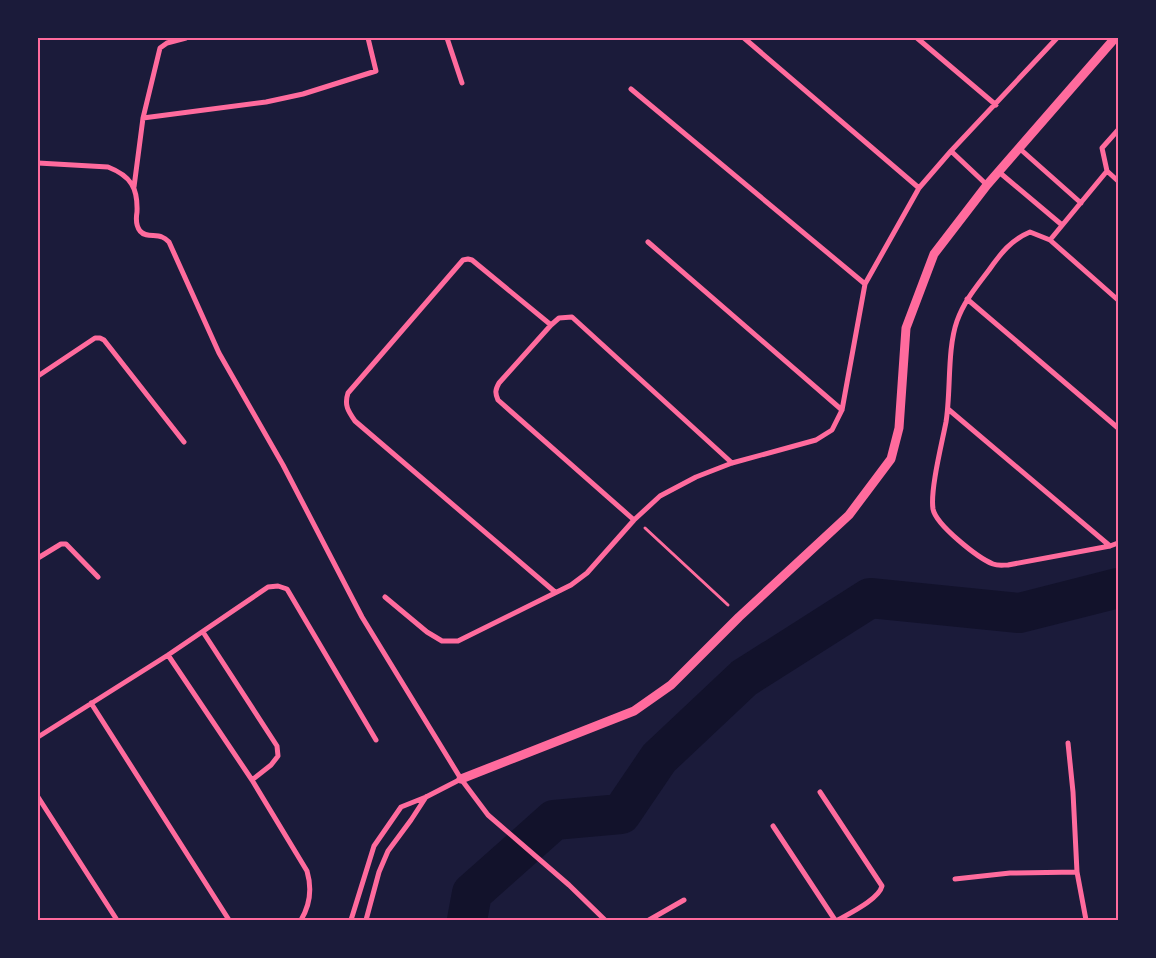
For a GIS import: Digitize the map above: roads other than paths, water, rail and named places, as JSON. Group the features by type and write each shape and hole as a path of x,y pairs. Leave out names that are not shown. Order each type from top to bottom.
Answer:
{"street":[{"path":"186,38 167,43 160,48 143,118 134,187 137,199 136,221 140,230 145,235 161,236 169,242 219,354 283,465 362,617 461,779 488,815 569,884 605,920"},
{"path":"143,118 266,102 303,94 376,71 368,38"},
{"path":"447,38 462,83"},
{"path":"744,38 919,188"},
{"path":"917,38 996,105"},
{"path":"385,597 427,632 442,641 458,641 571,585 587,573 634,520 660,496 696,477 732,463 816,440 832,430 842,410 865,284 919,188 951,151 1058,38"},
{"path":"350,920 374,846 401,807 426,797 461,779 634,711 671,685 739,617 849,515 891,459 899,428 906,328 934,254 987,185 1115,38"},
{"path":"631,89 865,284"},
{"path":"1118,130 1102,148 1107,171 1118,181"},
{"path":"1019,148 1081,203"},
{"path":"951,151 987,185"},
{"path":"38,163 108,167 126,176 134,187"},
{"path":"1050,240 1107,171"},
{"path":"999,172 1062,225"},
{"path":"1118,300 1050,240 1030,232 1019,237 1006,247 967,299 957,322 952,348 948,409 934,491 933,508 936,518 945,529 987,561 996,565 1008,565 1118,543"},
{"path":"648,242 842,410"},
{"path":"551,325 472,260 463,260 348,393 346,407 355,421 555,592"},
{"path":"967,299 1118,428"},
{"path":"634,520 498,400 495,394 499,384 559,318 565,316 572,317 732,463"},
{"path":"38,376 94,338 100,338 104,340 184,442"},
{"path":"948,409 1110,546"},
{"path":"38,558 61,544 66,544 98,577"},
{"path":"38,737 168,655 268,587 278,586 287,589 376,740"},
{"path":"203,632 277,746 278,756 252,780"},
{"path":"168,655 252,780 307,871 311,885 306,912 301,920"},
{"path":"90,703 229,920"},
{"path":"1068,743 1073,792 1077,872 1086,920"},
{"path":"773,826 837,920 875,897 881,892 882,886 820,792"},
{"path":"366,920 388,851 426,797"},
{"path":"38,798 117,920"},
{"path":"955,879 1010,873 1077,872"},
{"path":"649,920 684,900"}],"waterway":[{"path":"467,920 472,893 554,820 621,814 659,758 744,678 870,598 1019,613 1118,588"}]}
